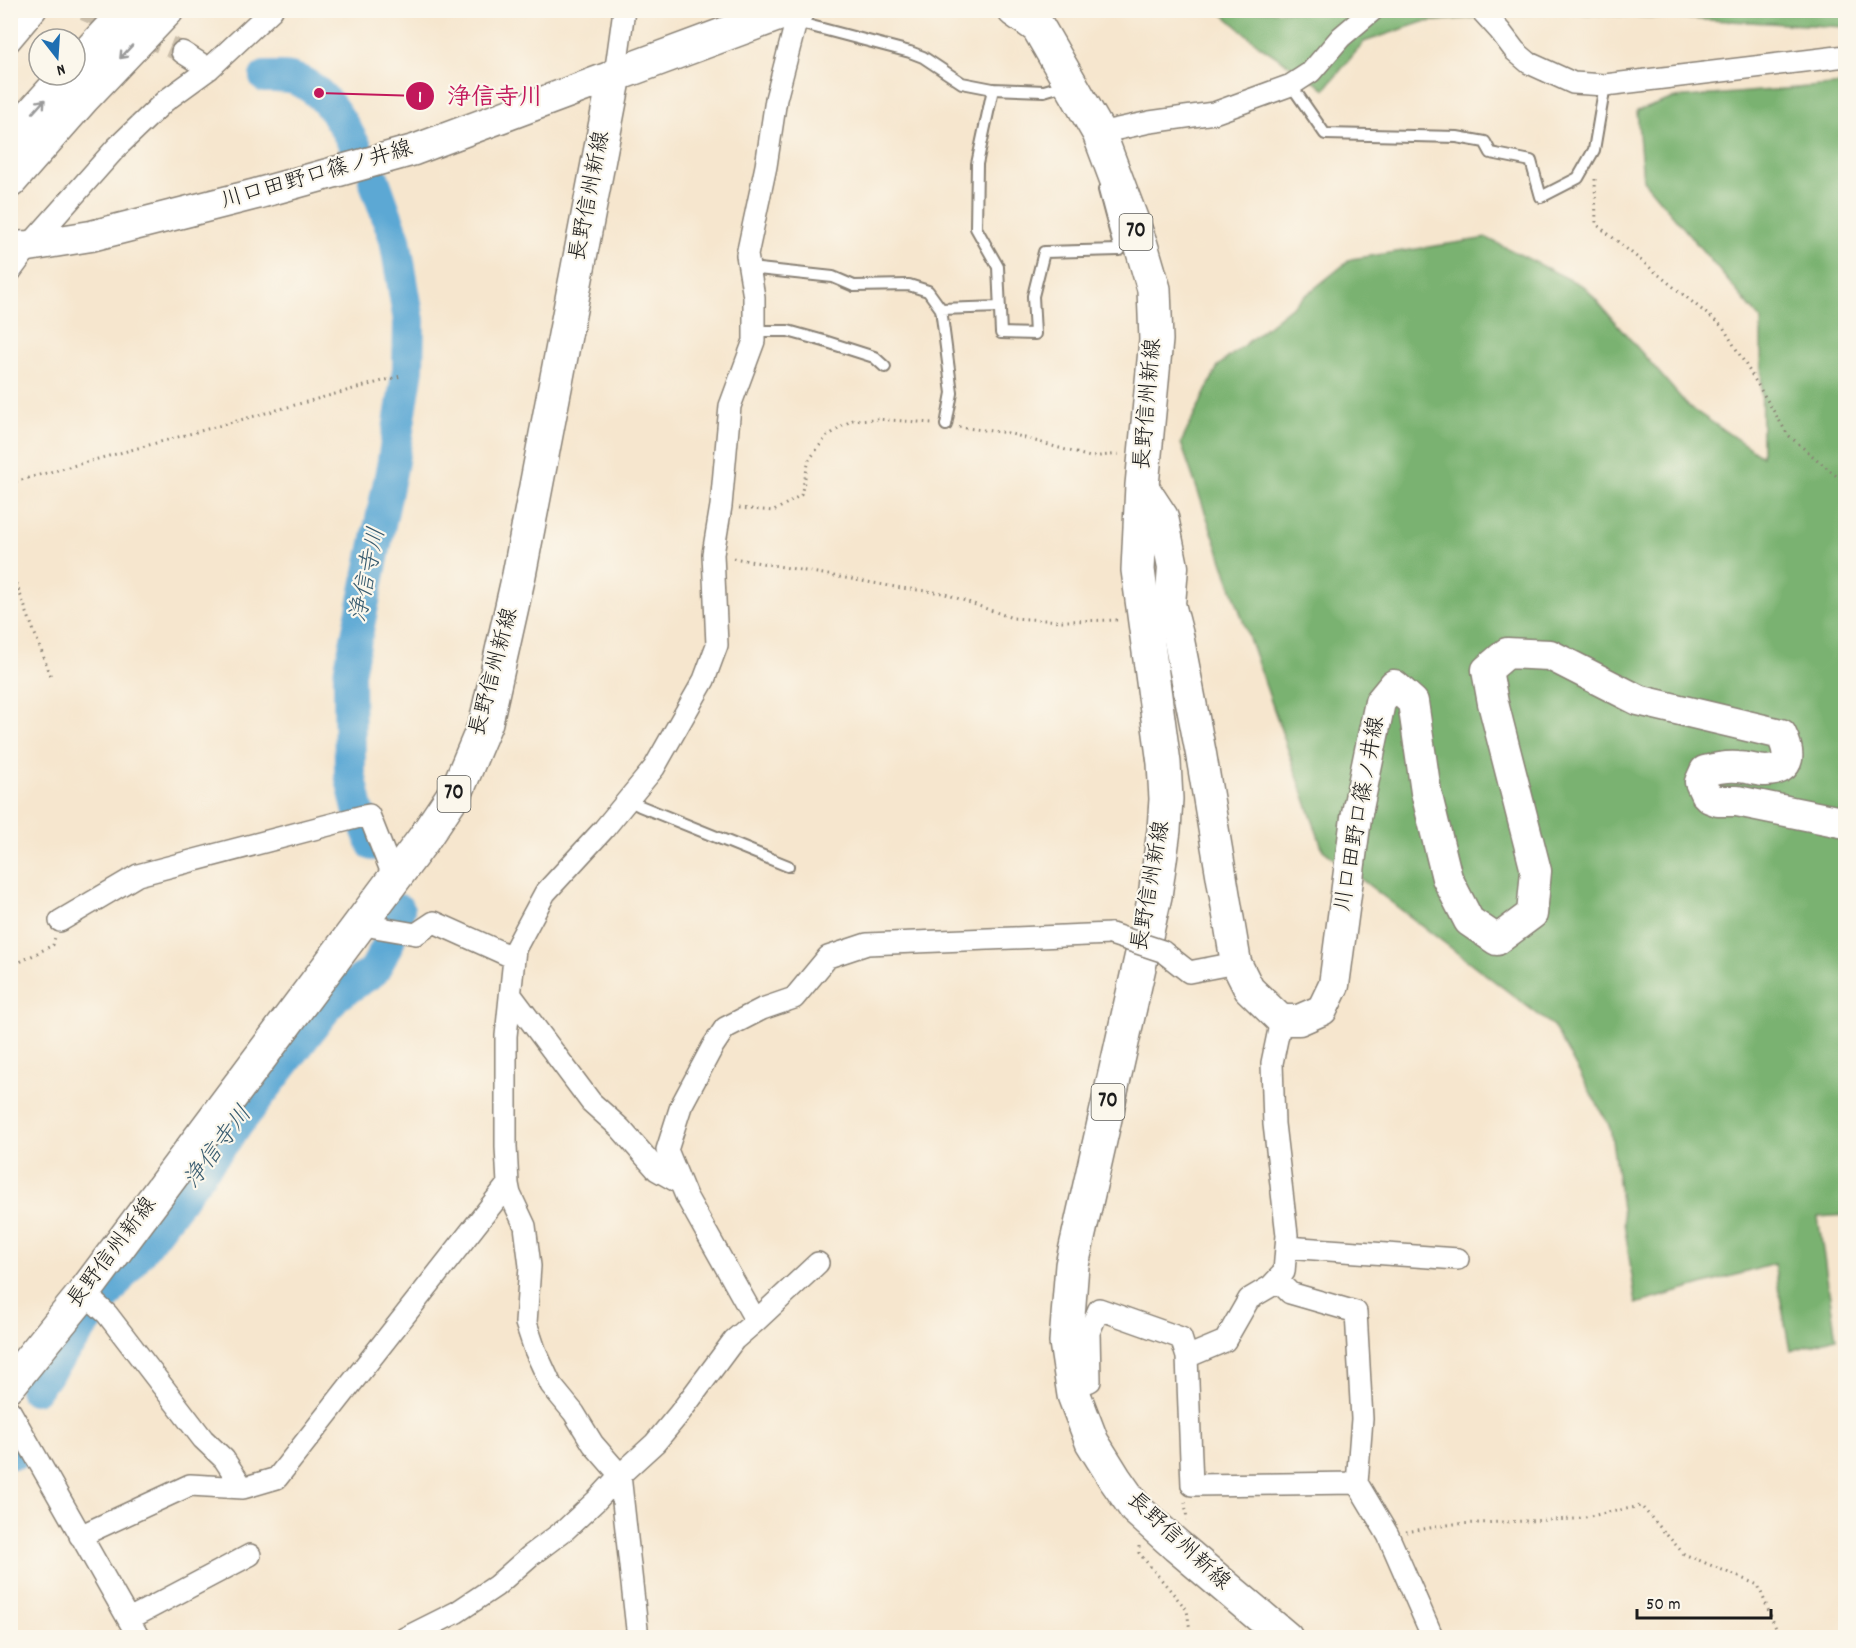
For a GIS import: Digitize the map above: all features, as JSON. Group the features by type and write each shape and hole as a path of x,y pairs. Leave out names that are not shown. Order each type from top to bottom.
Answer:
{"main road":[{"path":"87,54 128,10"},
{"path":"10,181 83,98 168,10"},
{"path":"615,75 797,14"},
{"name":"長野信州新線","path":"1030,16 1099,133 1115,174 1141,244 1154,289 1156,340 1142,485 1138,570 1164,763 1166,799 1164,830 1155,896 1072,1265 1066,1342 1074,1395 1092,1442 1136,1509 1286,1638"},
{"name":"川口田野口篠ノ井線","path":"20,246 102,233 256,194 414,150 615,75"},
{"name":"長野信州新線","path":"10,1384 95,1304 369,923 394,878 458,788 486,722 519,576 615,75"},
{"path":"10,138 56,87"},
{"path":"1142,485 1162,517 1173,567 1170,604 1201,754 1236,963 1249,989 1281,1020"},
{"name":"川口田野口篠ノ井線","path":"1281,1020 1299,1020 1322,1010 1334,985 1356,818 1380,702 1394,685 1413,702 1426,792 1447,878 1469,921 1497,940 1532,914 1536,871 1493,703 1487,670 1507,653 1551,656 1638,700 1781,734 1789,755 1784,765 1768,771 1739,767 1721,767 1705,771 1700,782 1705,793 1718,801 1737,801 1845,823"}],"street":[{"path":"10,41 36,10"},
{"path":"10,273 20,246 116,148 165,101 209,69 272,10"},
{"path":"615,75 624,10"},
{"path":"1099,133 1150,122 1214,113 1291,86 1311,72 1341,37 1373,10"},
{"path":"1481,10 1515,51 1529,63 1573,83 1605,85 1845,56"},
{"path":"638,1638 620,1475 593,1444 574,1413 551,1384 535,1350 526,1323 530,1266 525,1226 510,1194 508,1184 506,1036 515,949 545,893 604,829 654,768 704,680 717,645 713,554 721,506 730,406 754,341 754,297 747,255 766,166 776,99 797,14"},
{"path":"182,52 209,69"},
{"path":"60,921 138,874 369,815 394,878"},
{"path":"369,923 408,934 417,934 434,922 514,958"},
{"path":"756,1321 680,1183 667,1150 681,1106 712,1046 725,1029 762,1009 794,998 828,957 867,944 1111,934 1162,951 1189,972 1236,963"},
{"path":"511,995 591,1102 620,1128 657,1170 680,1183"},
{"path":"1187,1358 1225,1341 1249,1299 1271,1286 1284,1272 1287,1235 1274,1124 1272,1063 1281,1020"},
{"path":"80,1536 190,1485 243,1488 278,1478 508,1184"},
{"path":"1286,1246 1458,1259"},
{"path":"405,1638 457,1612 496,1586 530,1556 566,1530 655,1443 734,1340 818,1263"},
{"path":"1276,1280 1290,1293 1356,1312 1362,1419 1357,1483 1388,1535 1433,1638"},
{"path":"95,1304 203,1439 224,1459 243,1488"},
{"path":"1073,1388 1089,1381 1089,1332 1099,1309 1182,1338 1187,1358 1192,1485 1357,1483"},
{"path":"10,1411 134,1628 250,1555"}],"lane":[{"path":"797,14 923,57 962,83 993,89 1044,92 1071,83"},
{"path":"1291,86 1325,134 1457,137 1485,142 1491,153 1531,161 1541,197 1578,178 1594,150 1605,85"},
{"path":"993,89 977,164 976,228 998,267 1001,333 1035,334 1033,296 1044,252 1120,250 1103,186 1115,174"},
{"path":"749,268 833,277 854,286 909,285 928,291 941,309 952,393 946,425"},
{"path":"941,309 1000,308"},
{"path":"754,331 788,332 824,341 874,357 885,367"},
{"path":"628,800 788,866"}],"path":[{"path":"1594,150 1596,224 1723,327 1788,435 1845,483"},
{"path":"10,483 401,376"},
{"path":"721,506 774,511 801,495 809,460 826,437 852,420 876,419 1008,433 1090,458 1145,450"},
{"path":"713,554 901,588 943,593 1012,618 1062,621 1126,620"},
{"path":"10,567 51,676"},
{"path":"10,967 53,945 60,921"},
{"path":"1388,1535 1454,1524 1575,1519 1641,1506 1684,1554 1758,1585 1780,1638"},
{"path":"1136,1509 1139,1553 1187,1610 1191,1638"}],"green space":[{"path":"1845,10 1846,27 1553,12 1423,22 1364,42 1325,89 1260,46 1219,11"},
{"path":"1845,84 1846,1215 1818,1217 1836,1338 1790,1351 1774,1264 1636,1304 1610,1127 1553,1026 1323,850 1181,443 1218,366 1351,259 1487,238 1585,287 1688,406 1762,456 1761,320 1643,180 1637,111 1674,98"}],"waterway":[{"name":"浄信寺川","path":"265,77 293,79 316,92 332,109 357,149"},
{"name":"浄信寺川","path":"373,845 358,809 350,774 349,673 392,467 408,369 409,321 395,239 374,180"},
{"name":"浄信寺川","path":"35,1389 335,997 374,971 388,944 399,910"},
{"name":"浄信寺川","path":"10,1453 16,1453"}],"tunnel":[{"path":"84,10 182,52"}],"place":[{"name":"浄信寺川","path":"319,93"}]}
